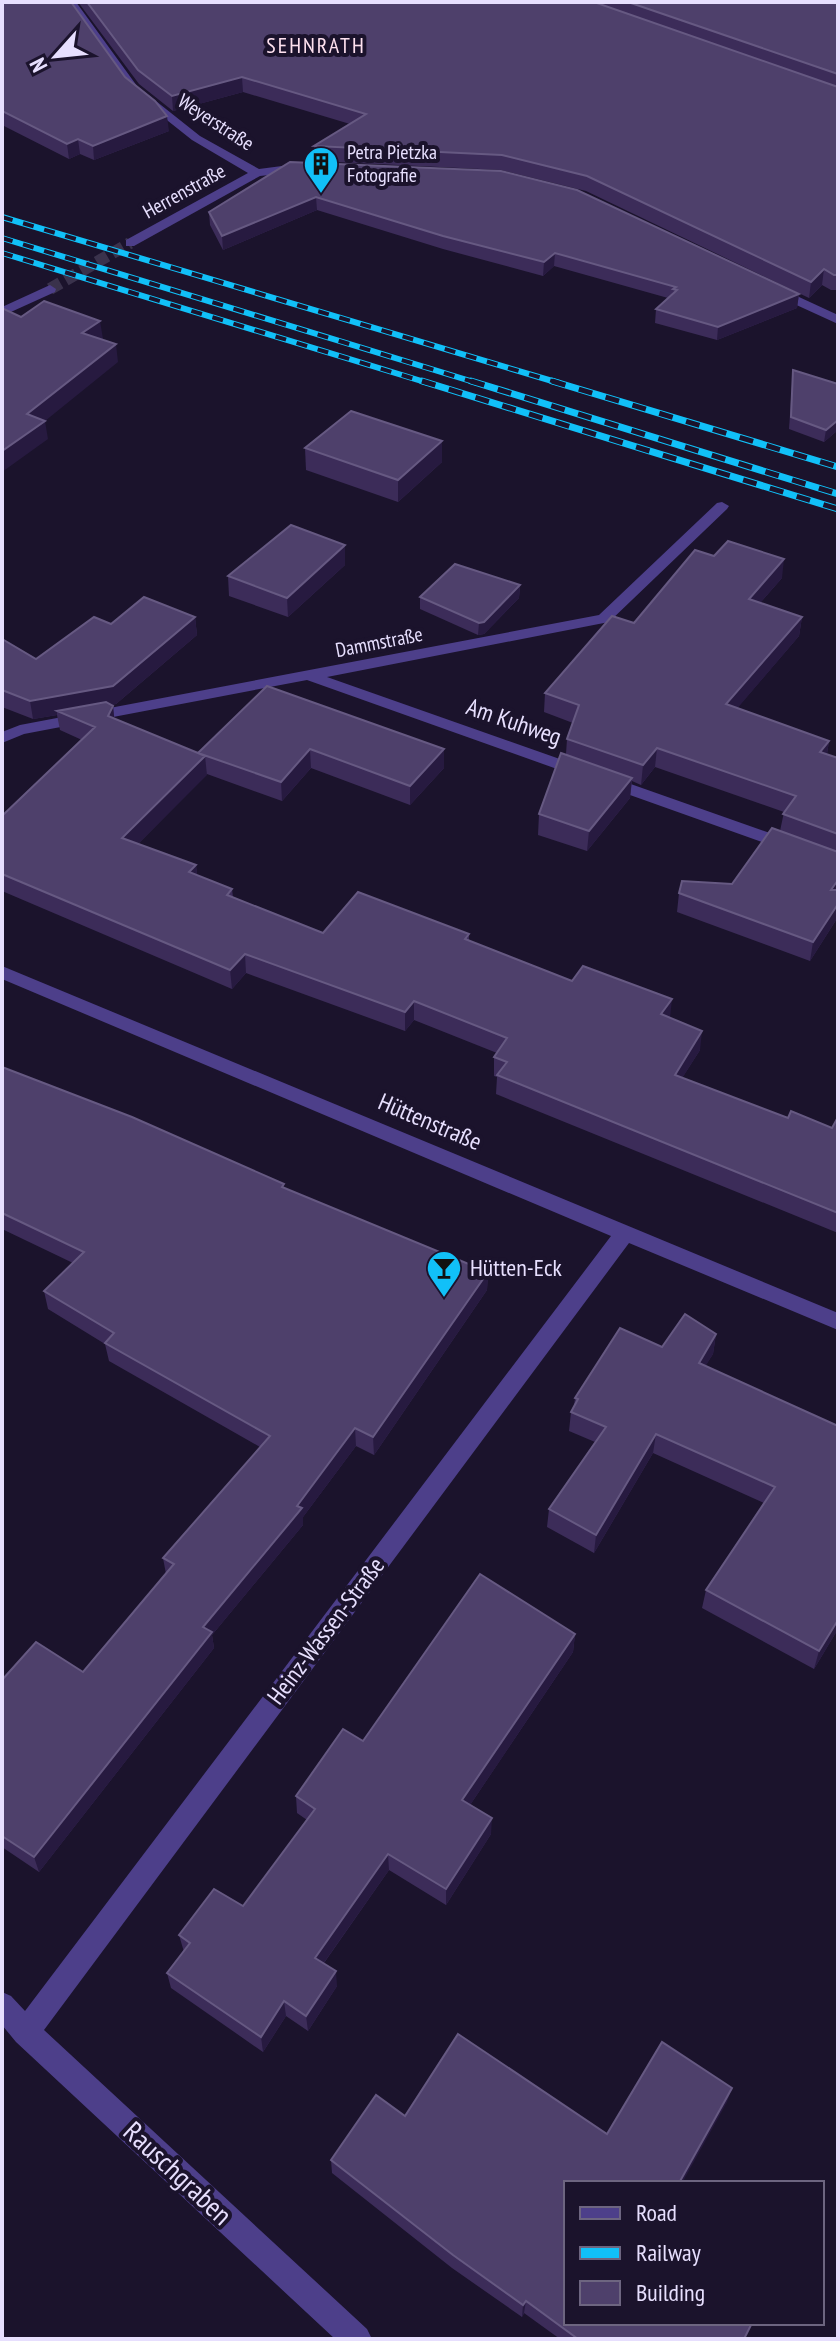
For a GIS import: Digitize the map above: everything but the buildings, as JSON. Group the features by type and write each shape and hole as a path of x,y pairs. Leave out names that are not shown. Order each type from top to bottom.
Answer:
{"street":[{"name":"Weyerstraße","path":"71,2 133,88 196,138 257,173 318,168"},
{"name":"Herrenstraße","path":"130,243 257,173"},
{"path":"767,286 838,320"},
{"path":"2,312 50,289"},
{"name":"Dammstraße","path":"2,738 36,727 604,619 722,506"},
{"name":"Am Kuhweg","path":"310,676 838,863"},
{"name":"Hüttenstraße","path":"2,972 838,1322"},
{"name":"Heinz-Wassen-Straße","path":"26,2032 626,1231"},
{"name":"Rauschgraben","path":"2,2005 26,2032 357,2339"}],"tunnel":[{"path":"50,289 130,243"}],"railway":[{"path":"2,217 559,383"},
{"path":"2,238 477,383"},
{"path":"2,253 428,383"},
{"path":"422,381 838,509"},
{"path":"471,381 838,494"},
{"path":"552,381 838,467"}],"place":[{"name":"Petra Pietzka Fotografie","path":"321,195"},
{"name":"Hütten-Eck","path":"444,1299"}],"district":[{"name":"SEHNRATH","path":"316,45"}]}
